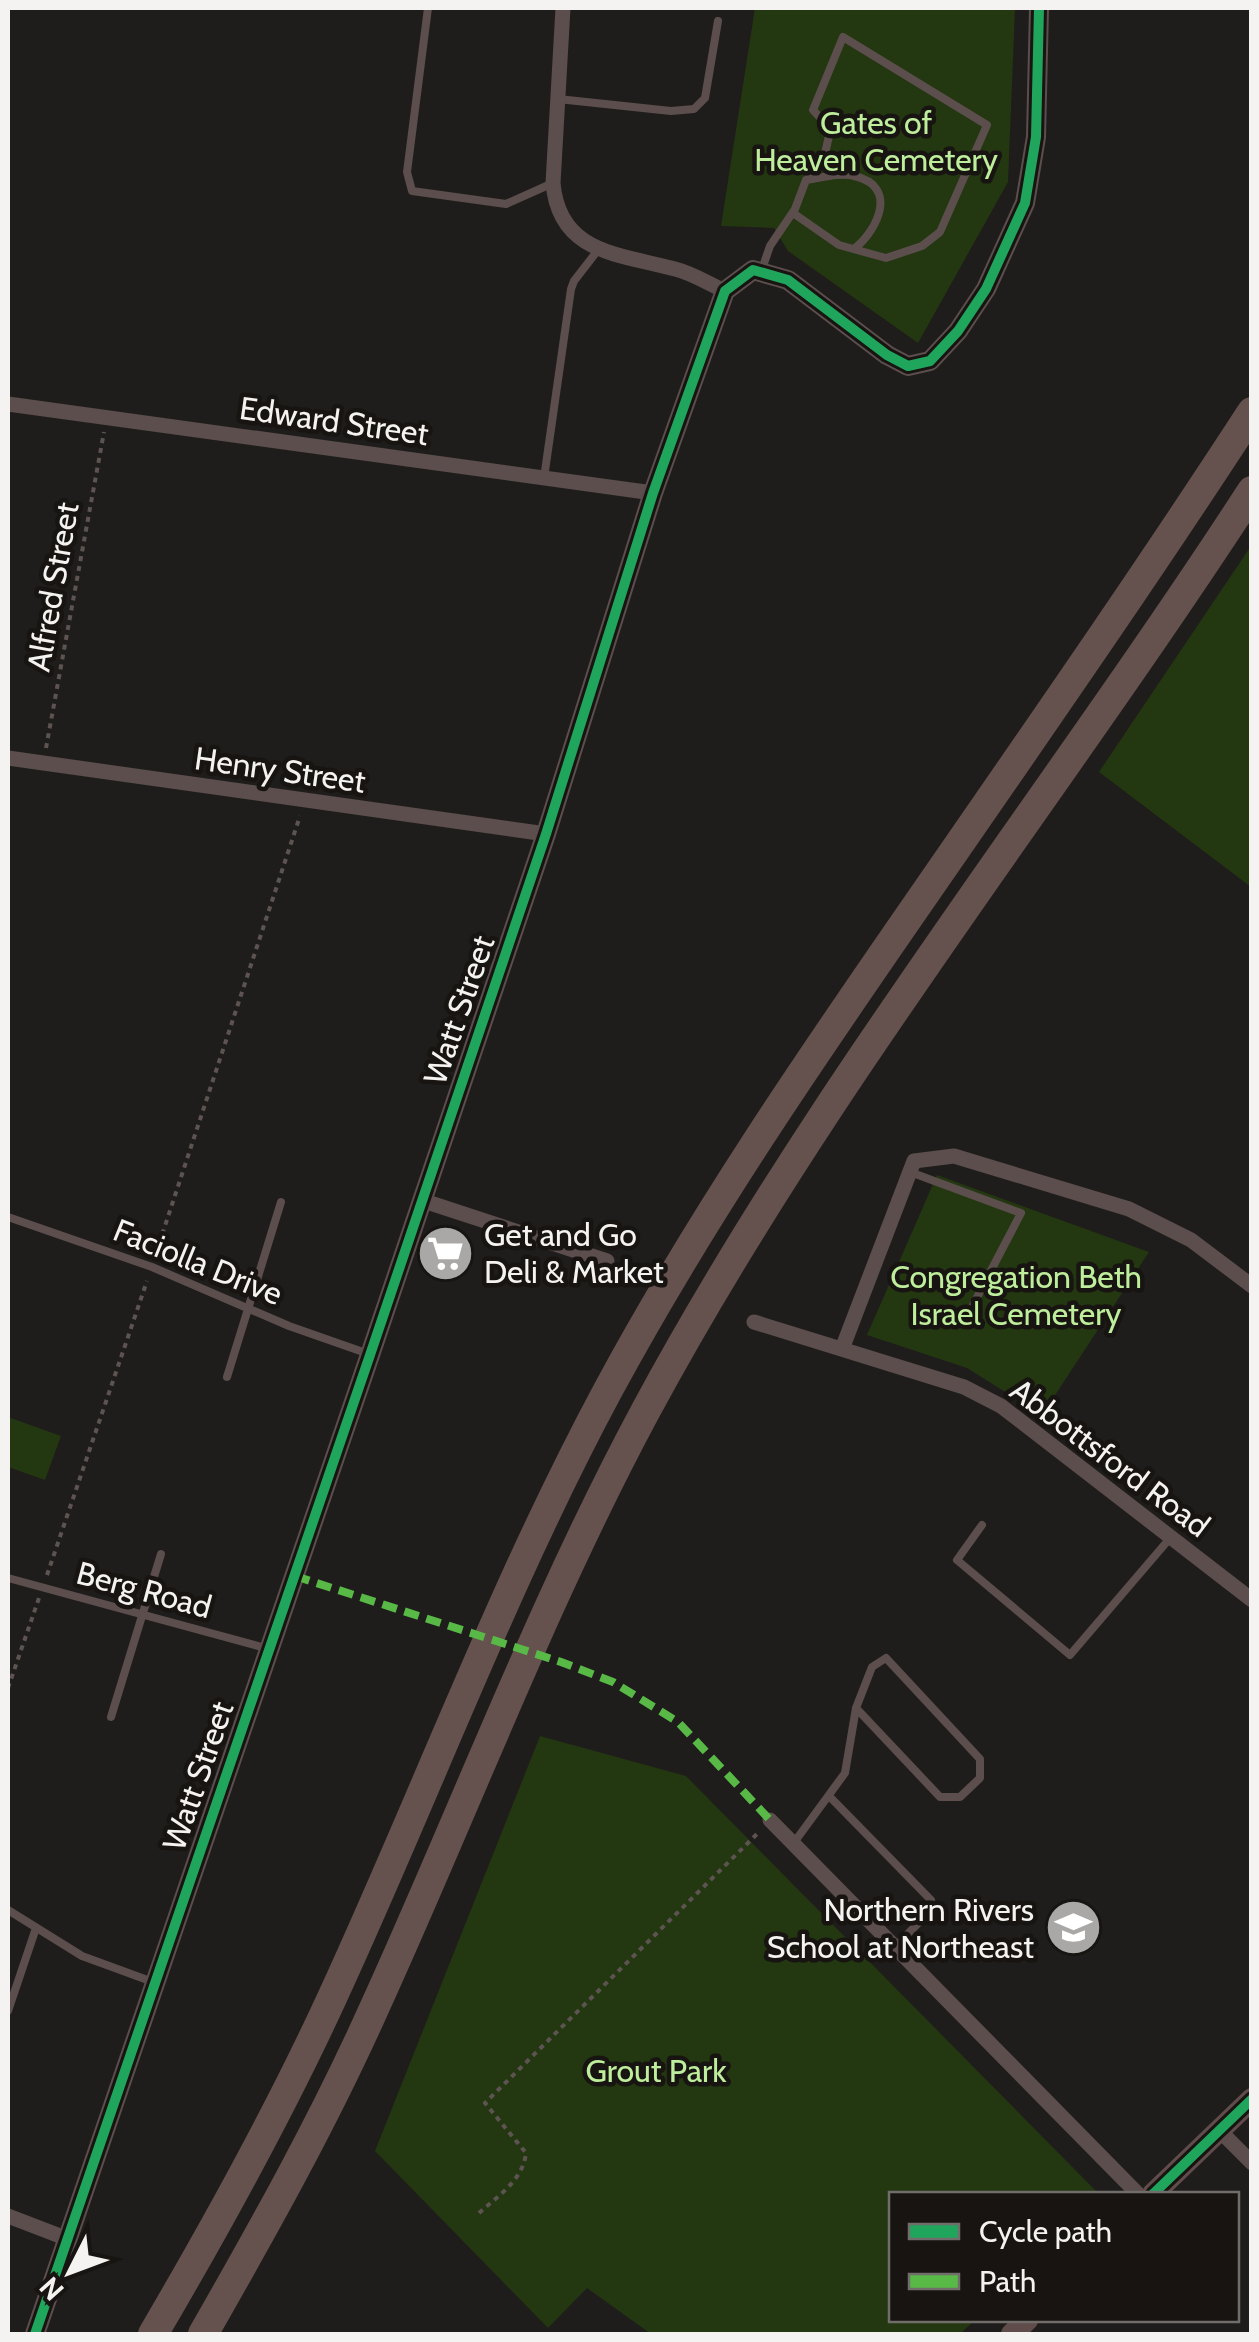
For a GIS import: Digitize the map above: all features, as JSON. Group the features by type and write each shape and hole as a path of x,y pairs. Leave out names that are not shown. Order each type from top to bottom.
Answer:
{"highway":[{"path":"153,2334 234,2193 301,2062 542,1518 682,1257 760,1132 1118,615 1252,412"},
{"path":"202,2334 272,2214 348,2064 572,1554 682,1344 807,1140 1154,640 1252,491"}],"main road":[{"path":"1155,2192 1252,2099"}],"street":[{"path":"563,8 552,183 555,206 570,229 598,250 680,270 725,291 753,270 788,280 908,366 930,361 958,332 986,290 1025,204 1036,137 1039,8"},
{"name":"Watt Street","path":"34,2334 370,1355 546,834 653,493 725,291"},
{"name":"Edward Street","path":"8,404 653,493"},
{"name":"Henry Street","path":"8,758 546,834"},
{"path":"842,1349 914,1162 954,1156 1129,1210 1191,1240 1252,1286"},
{"path":"421,1200 607,1262"},
{"name":"Abbottsford Road","path":"754,1322 964,1387 1002,1406 1252,1600"},
{"path":"770,1820 1136,2192"},
{"path":"1218,2130 1252,2163"},
{"path":"8,2216 68,2239"}],"lane":[{"path":"428,8 407,172 412,192 506,204 552,183"},
{"path":"558,99 671,111 694,109 705,98 718,21"},
{"path":"761,272 770,246 793,212 806,180 822,166 828,126 813,110 843,37 986,125 940,232 922,246 886,258 838,245 793,212"},
{"path":"806,180 856,176 873,187 882,204 878,222 867,239 854,249"},
{"path":"544,478 571,289 598,250"},
{"path":"910,1172 1021,1213 973,1306"},
{"path":"227,1377 281,1202"},
{"name":"Faciolla Drive","path":"8,1217 152,1267 370,1355"},
{"path":"982,1525 956,1560 1070,1654 1171,1538"},
{"path":"111,1716 161,1554"},
{"name":"Berg Road","path":"8,1578 269,1649"},
{"path":"793,1844 845,1774 856,1708 872,1667 886,1658 980,1759 980,1778 960,1798 940,1798 856,1708"},
{"path":"829,1796 931,1900 932,1909 895,1947"},
{"path":"8,1910 82,1956 154,1982"},
{"path":"8,2011 36,1928"}],"path":[{"path":"8,1688 152,1267 305,800"},
{"path":"478,2213 515,2181 526,2153 485,2103 770,1820"}],"green space":[{"name":"Gates of Heaven Cemetery","path":"755,8 1015,8 1008,182 918,343 788,251 774,228 721,226"},
{"path":"1251,546 1251,887 1099,772"},
{"name":"Congregation Beth Israel Cemetery","path":"937,1175 1149,1252 1042,1415 967,1368 867,1335"},
{"path":"8,1417 61,1436 45,1480 8,1467"},
{"name":"Grout Park","path":"540,1736 686,1776 1097,2192 889,2192 889,2322 973,2322 960,2334 651,2334 587,2288 548,2328 375,2151"}],"marked path":[{"path":"295,1576 613,1682 678,1722 770,1820"}],"cycle path":[{"path":"35,2334 546,834 653,493 725,291 753,270 788,280 887,355 908,366 930,361 958,331 986,289 1025,203 1036,137 1039,8"},
{"path":"1155,2192 1252,2099"}],"place":[{"name":"Get and Go Deli & Market","path":"445,1253"},
{"name":"Northern Rivers School at Northeast","path":"1073,1928"}]}
